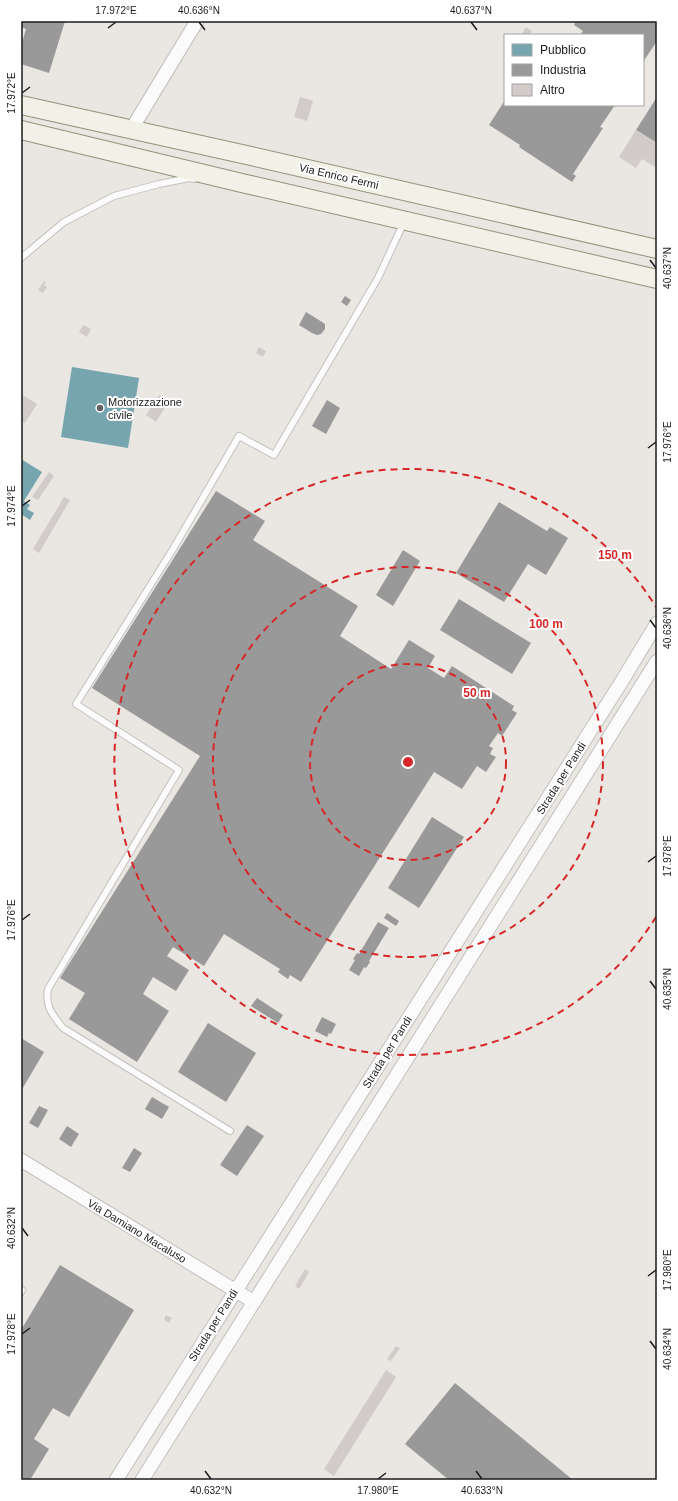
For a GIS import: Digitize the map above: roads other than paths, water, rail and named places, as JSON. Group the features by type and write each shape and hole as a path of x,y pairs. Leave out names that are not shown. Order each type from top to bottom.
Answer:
{"street":[{"path":"131,130 197,21"},
{"name":"Via Enrico Fermi","path":"21,105 657,249"},
{"path":"21,130 246,184 654,278"},
{"name":"Strada per Pandi","path":"116,1480 622,681 657,623"},
{"name":"Strada per Pandi","path":"142,1480 657,661"},
{"name":"Via Damiano Macaluso","path":"21,1160 254,1302"}],"lane":[{"path":"21,258 64,222 114,196 189,178 246,184"},
{"path":"230,1131 63,1028 52,1014 46,1000 48,989 179,770 76,704 173,549 239,436 274,455 378,278 405,221"}],"place":[{"name":"Motorizzazione civile","path":"100,408"}]}
